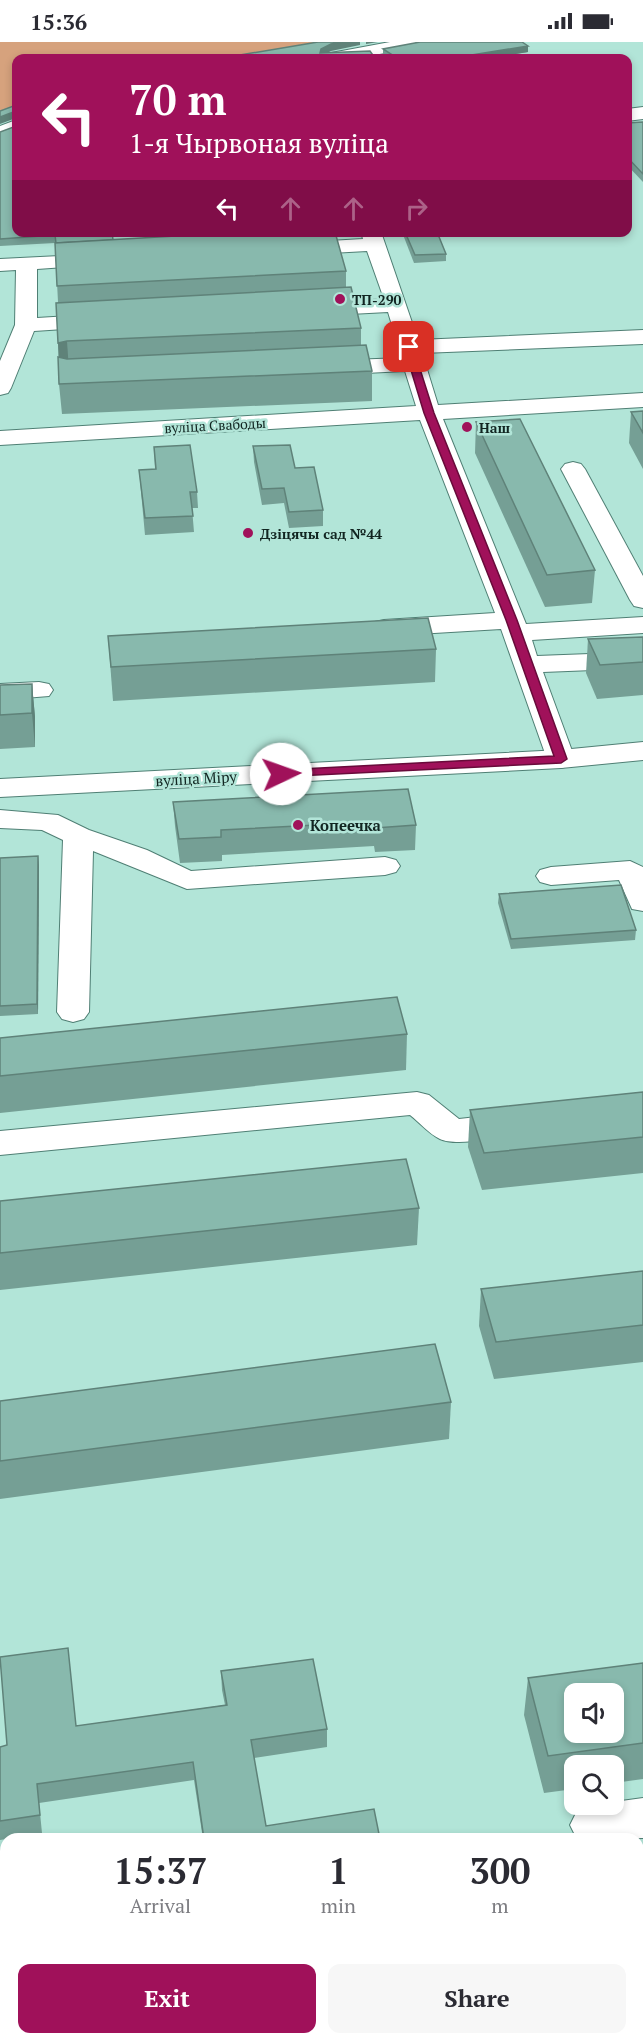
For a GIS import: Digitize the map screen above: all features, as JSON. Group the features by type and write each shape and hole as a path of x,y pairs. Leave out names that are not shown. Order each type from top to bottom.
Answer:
{"street":[{"path":"353,54 419,42"},
{"path":"270,250 372,238 397,306 429,413 514,626 561,759"},
{"path":"0,265 119,259"},
{"path":"0,388 26,325 27,264"},
{"path":"289,311 397,306"},
{"path":"26,325 122,320"},
{"path":"307,369 411,355 643,337"},
{"name":"вуліца Свабоды","path":"0,438 643,400"},
{"path":"363,629 514,626 640,613 573,469"},
{"path":"527,664 643,660"},
{"path":"0,692 39,690"},
{"name":"вуліца Міру","path":"0,789 561,759 643,751"},
{"path":"0,819 48,821 78,836 136,856 187,880 385,866"},
{"path":"73,1012 78,836"},
{"path":"551,876 630,870 643,902"},
{"path":"0,1143 417,1103 452,1131 542,1121"},
{"path":"593,1825 643,1818"}],"shaded area":[{"path":"0,42 351,42 280,54 12,54 12,108 0,113"}],"building":[{"path":"318,42 342,42 321,49 320,53 370,51 372,54 246,54"},
{"path":"420,42 522,42 528,46 478,54 391,54 383,49"},
{"path":"12,106 12,112 0,117 0,111"},
{"path":"643,122 643,174 632,162 632,123"},
{"path":"12,128 12,237 28,237 0,239 0,132"},
{"path":"55,237 113,237 113,240 56,243"},
{"path":"159,237 336,237 346,271 57,286 55,243"},
{"path":"407,237 439,237 446,254 415,255"},
{"path":"351,287 361,328 58,343 56,303"},
{"path":"366,345 372,371 59,384 58,357 67,359"},
{"path":"643,411 643,433 631,412"},
{"path":"520,419 595,570 547,575 476,422"},
{"path":"190,445 197,492 190,492 193,516 145,518 139,470 156,469 154,447"},
{"path":"290,445 295,468 314,467 323,510 289,512 284,488 262,489 253,446"},
{"path":"428,618 436,649 111,667 108,636"},
{"path":"643,637 643,662 600,665 588,639"},
{"path":"32,684 32,713 0,715 0,685"},
{"path":"408,789 416,825 375,828 374,822 221,830 221,837 179,839 173,802"},
{"path":"38,856 37,1004 0,1006 0,858"},
{"path":"621,885 636,930 511,939 499,894"},
{"path":"397,997 407,1034 0,1076 0,1038"},
{"path":"643,1092 643,1137 484,1153 470,1110"},
{"path":"406,1159 419,1208 0,1253 0,1201"},
{"path":"643,1271 643,1325 496,1342 481,1289"},
{"path":"435,1344 451,1402 0,1461 0,1401"},
{"path":"68,1648 76,1726 227,1705 221,1671 313,1659 327,1729 251,1740 266,1826 374,1809 379,1833 203,1833 193,1762 37,1784 40,1815 0,1821 0,1747 7,1745 0,1657"},
{"path":"643,1663 643,1743 548,1756 528,1678"}],"place":[{"name":"ТП-290","path":"340,299"},
{"name":"Наш","path":"467,427"},
{"name":"Дзіцячы сад №44","path":"248,533"},
{"name":"Копеечка","path":"298,825"}],"route":[{"path":"281,774 561,759 511,620 429,413 409,347"}]}
